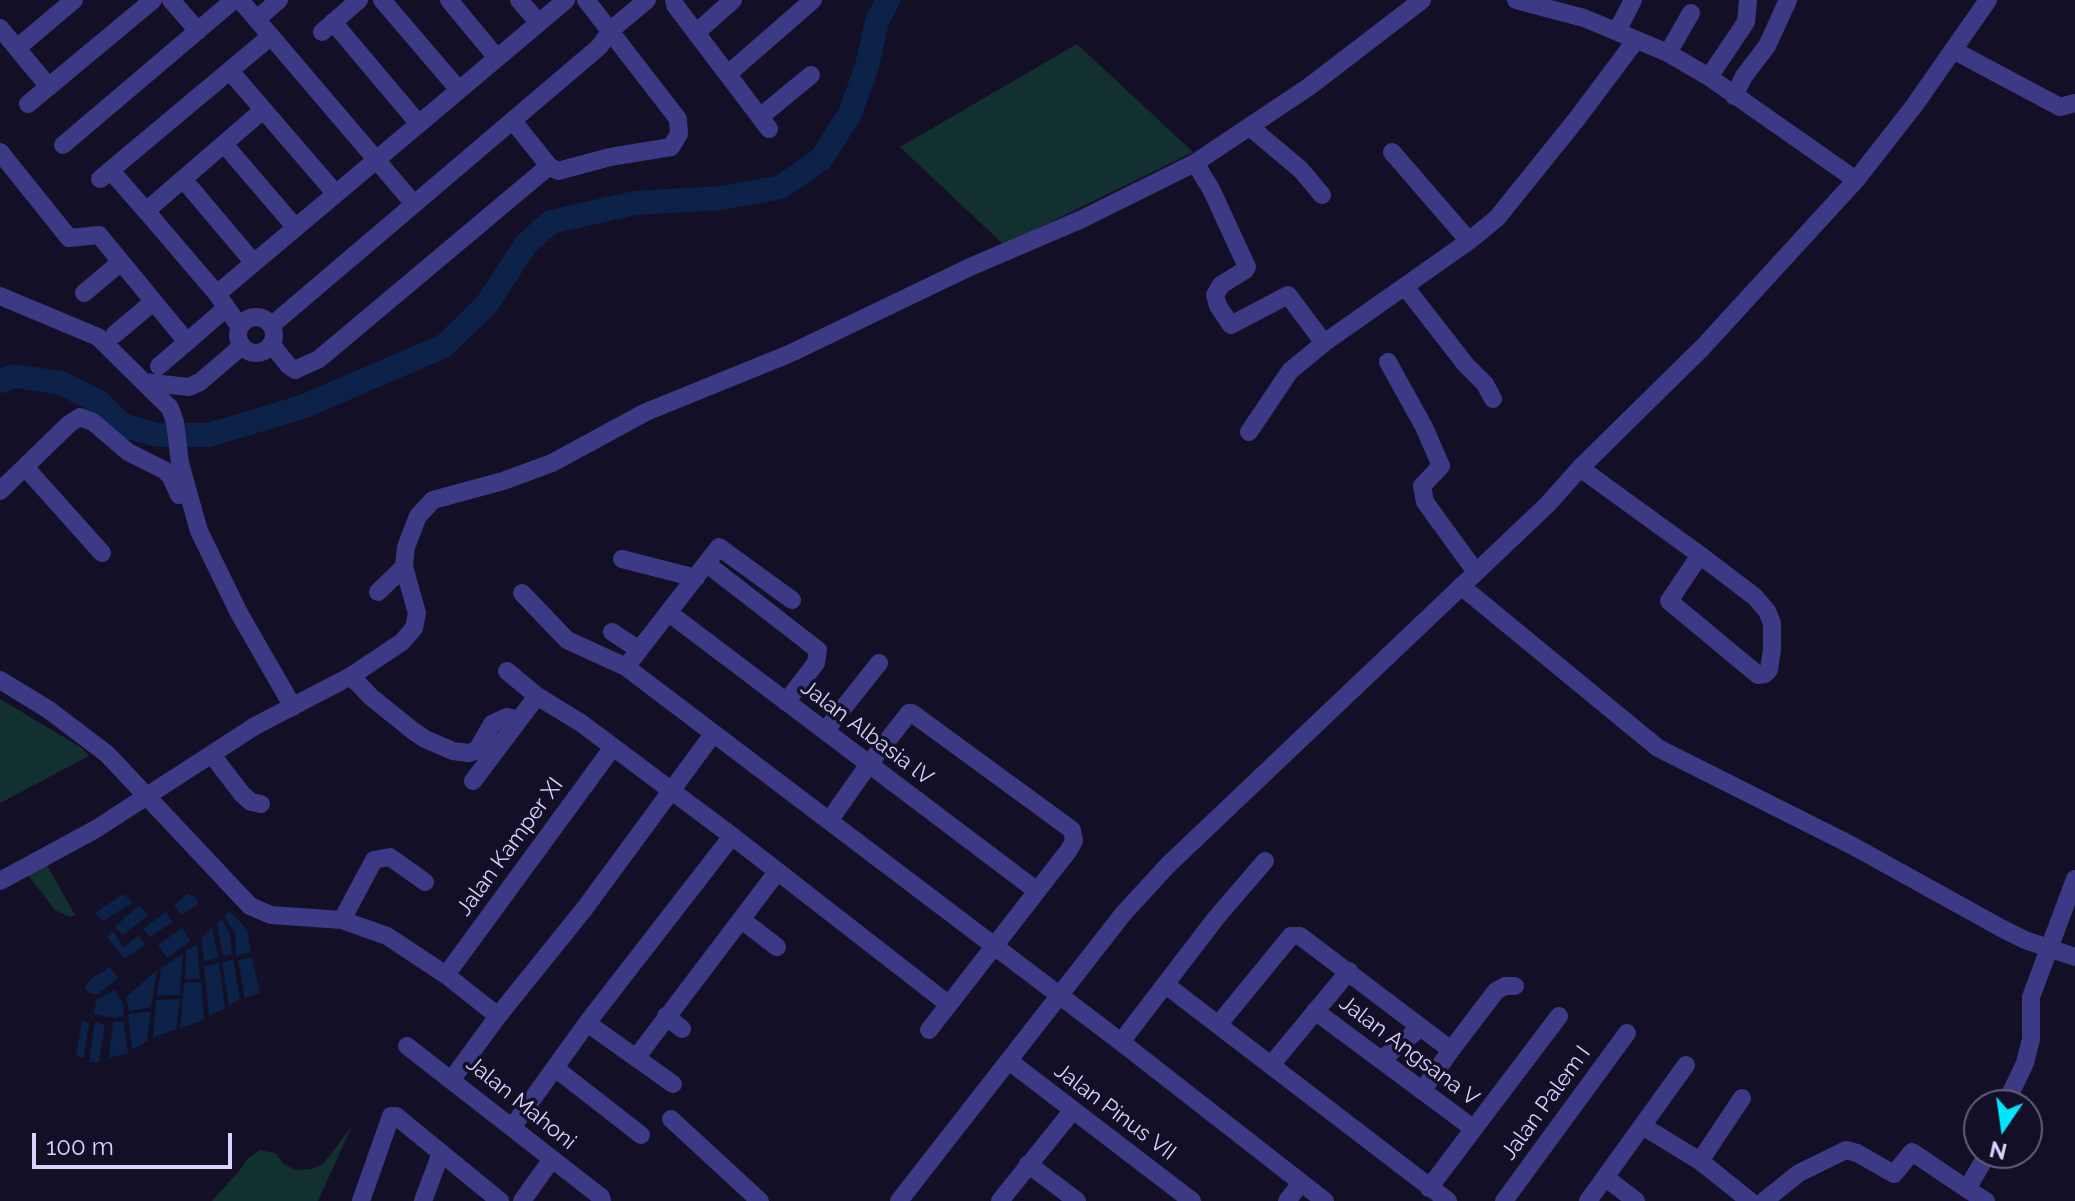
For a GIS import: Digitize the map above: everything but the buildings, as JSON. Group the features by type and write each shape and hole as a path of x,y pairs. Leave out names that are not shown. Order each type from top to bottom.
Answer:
{"street":[{"path":"17,48 74,0"},
{"path":"28,104 153,0"},
{"path":"171,0 198,31"},
{"path":"63,145 234,0"},
{"path":"240,0 414,204"},
{"path":"257,19 279,0"},
{"path":"359,0 327,27 419,124"},
{"path":"382,0 459,90"},
{"path":"449,0 497,58"},
{"path":"519,0 539,23"},
{"path":"159,366 187,342 254,263 566,0"},
{"path":"513,121 549,166 558,171 610,157 671,147 679,134 678,119 612,29 586,0"},
{"path":"272,325 599,47 612,29 647,0 662,4 672,0 765,123 811,75"},
{"path":"697,32 733,0"},
{"path":"728,74 813,0"},
{"path":"0,881 96,829 255,726 351,676 402,642 414,628 417,606 404,567 406,547 422,508 433,500 503,481 552,463 646,412 789,354 970,267 1082,219 1195,163 1310,86 1422,0"},
{"path":"1516,0 1584,18 1668,53 1709,77 1856,180"},
{"path":"1617,31 1633,0"},
{"path":"1709,77 1746,22 1748,0"},
{"path":"1734,96 1772,37 1788,0"},
{"path":"899,1201 1123,914 1168,865 1548,504 1580,468 1703,347 1856,180 1914,106 1988,0"},
{"path":"1668,53 1691,13"},
{"path":"0,28 49,87"},
{"path":"240,327 146,211 106,175 271,36"},
{"path":"1249,432 1290,371 1497,218 1636,40"},
{"path":"1953,50 2060,107 2075,103"},
{"path":"230,71 336,194"},
{"path":"146,211 263,110"},
{"path":"1250,127 1301,170 1322,195"},
{"path":"224,144 296,228"},
{"path":"0,152 69,238"},
{"path":"1392,152 1469,241"},
{"path":"1195,163 1211,189 1247,267 1221,285 1215,295 1218,306 1231,325 1288,295 1324,343"},
{"path":"272,345 295,370 319,359 549,166"},
{"path":"183,179 254,263"},
{"path":"53,250 69,238 99,235 187,342"},
{"path":"84,293 121,262"},
{"path":"1406,288 1466,365 1485,384 1493,399"},
{"path":"0,296 98,337 170,408 193,514 239,613 293,707"},
{"path":"115,334 153,302"},
{"path":"256,317 272,325 275,332 272,345 266,351 257,354 242,346 238,337 244,322 256,317"},
{"path":"144,382 189,387 200,382 242,346"},
{"path":"1388,362 1424,427 1441,466 1422,486 1425,502 1476,572"},
{"path":"0,491 74,419 83,417 128,452 169,474 183,502 193,514"},
{"path":"25,467 102,553"},
{"path":"1580,468 1700,555 1755,597 1772,623 1772,649 1769,670 1765,674 1758,675 1669,601 1700,555"},
{"path":"626,667 719,547 792,600"},
{"path":"622,559 702,571 818,650 816,663 786,702"},
{"path":"378,592 404,567"},
{"path":"1461,586 1641,735 1678,759 1853,846 2025,940 2075,957"},
{"path":"522,593 567,640 626,667 1121,1042 1325,1201"},
{"name":"Jalan Albasia lV","path":"669,613 1037,891"},
{"path":"612,632 638,649"},
{"path":"825,731 879,663"},
{"path":"507,671 537,696 581,723 732,836 950,1003"},
{"path":"351,676 371,697 412,730 453,751 469,753 477,750 492,724 507,717 519,720"},
{"path":"0,680 49,710 107,754 250,906 260,912 342,920 387,936 446,975 498,1016"},
{"path":"473,781 537,696"},
{"path":"829,821 909,713 921,718 1072,830 1073,845 929,1030"},
{"path":"452,1079 585,908 713,734"},
{"name":"Jalan Kamper XI","path":"446,975 613,747"},
{"path":"212,755 252,800"},
{"path":"513,1126 587,1023 732,836"},
{"path":"342,920 374,860 390,857 425,882"},
{"path":"1121,1042 1216,918 1265,861"},
{"path":"636,1058 777,872"},
{"path":"2013,1089 2025,1063 2031,1039 2031,997 2075,879"},
{"path":"742,920 777,947"},
{"path":"1218,1025 1291,936 1300,936 1451,1050"},
{"path":"1271,1065 1349,971"},
{"path":"1166,985 1448,1201"},
{"path":"1422,1091 1496,991 1505,986 1515,986"},
{"name":"Jalan Angsana V","path":"1315,1011 1474,1129"},
{"path":"666,1016 682,1029"},
{"path":"1429,1188 1559,1016"},
{"path":"587,1023 673,1084"},
{"path":"1381,1060 1420,1028"},
{"name":"Jalan Palem I","path":"1504,1201 1627,1033"},
{"name":"Jalan Mahoni","path":"407,1046 513,1126 601,1197 602,1201"},
{"name":"Jalan Pinus VII","path":"1009,1061 1192,1201"},
{"path":"1588,1201 1686,1065"},
{"path":"555,1068 641,1135"},
{"path":"1700,1161 1742,1098"},
{"path":"1000,1201 1073,1110"},
{"path":"361,1201 391,1116 396,1116 500,1201"},
{"path":"671,1119 760,1201"},
{"path":"1644,1127 1700,1161 1750,1201"},
{"path":"1764,1201 1799,1173 1849,1150 1893,1174 1909,1153 1914,1153 1986,1201"},
{"path":"423,1201 441,1153"},
{"path":"522,1201 552,1159"},
{"path":"1028,1164 1077,1201"},
{"path":"1967,1189 1979,1169"},
{"path":"1606,1178 1636,1201"},
{"path":"1287,1201 1301,1183"}],"green space":[{"path":"1077,44 1193,152 1004,245 900,147"},
{"path":"0,699 82,748 89,756 0,803"},
{"path":"47,865 75,915 70,917 55,910 28,875"},
{"path":"352,1126 318,1201 212,1201 248,1158 260,1150 275,1153 284,1164 295,1170 312,1169 323,1164"}],"water":[{"path":"123,894 133,902 103,921 95,913"},
{"path":"188,894 195,896 199,903 182,915 174,905"},
{"path":"139,905 148,915 123,935 115,927"},
{"path":"229,910 247,930 251,952 236,956 235,933 224,917"},
{"path":"166,912 173,922 150,937 143,929"},
{"path":"221,918 230,933 232,954 223,956 217,923"},
{"path":"182,928 191,941 167,958 158,945"},
{"path":"212,928 218,958 204,961 201,939"},
{"path":"113,931 124,947 138,936 146,945 124,959 107,937"},
{"path":"197,944 200,979 185,979 186,951"},
{"path":"183,954 180,995 157,995 161,968"},
{"path":"252,958 260,993 245,998 238,960"},
{"path":"233,959 240,998 229,1006 222,963"},
{"path":"219,963 225,1008 209,1016 204,966"},
{"path":"110,967 118,978 98,994 90,994 85,987 91,979"},
{"path":"157,970 151,1007 129,1011 126,997"},
{"path":"201,982 204,1020 180,1028 184,983"},
{"path":"115,990 123,1004 124,1015 115,1018 94,1013 96,1000"},
{"path":"180,999 176,1029 153,1038 156,1000"},
{"path":"151,1011 147,1041 132,1050 128,1014"},
{"path":"82,1020 89,1023 84,1057 79,1057 76,1056"},
{"path":"123,1021 128,1053 109,1058 113,1022"},
{"path":"95,1022 105,1025 99,1062 89,1062"}],"waterway":[{"path":"0,381 15,376 61,383 99,402 122,425 157,435 209,435 302,407 444,346 487,304 526,244 551,222 635,203 722,198 781,187 821,159 850,114 867,66 877,21 888,0"}]}
